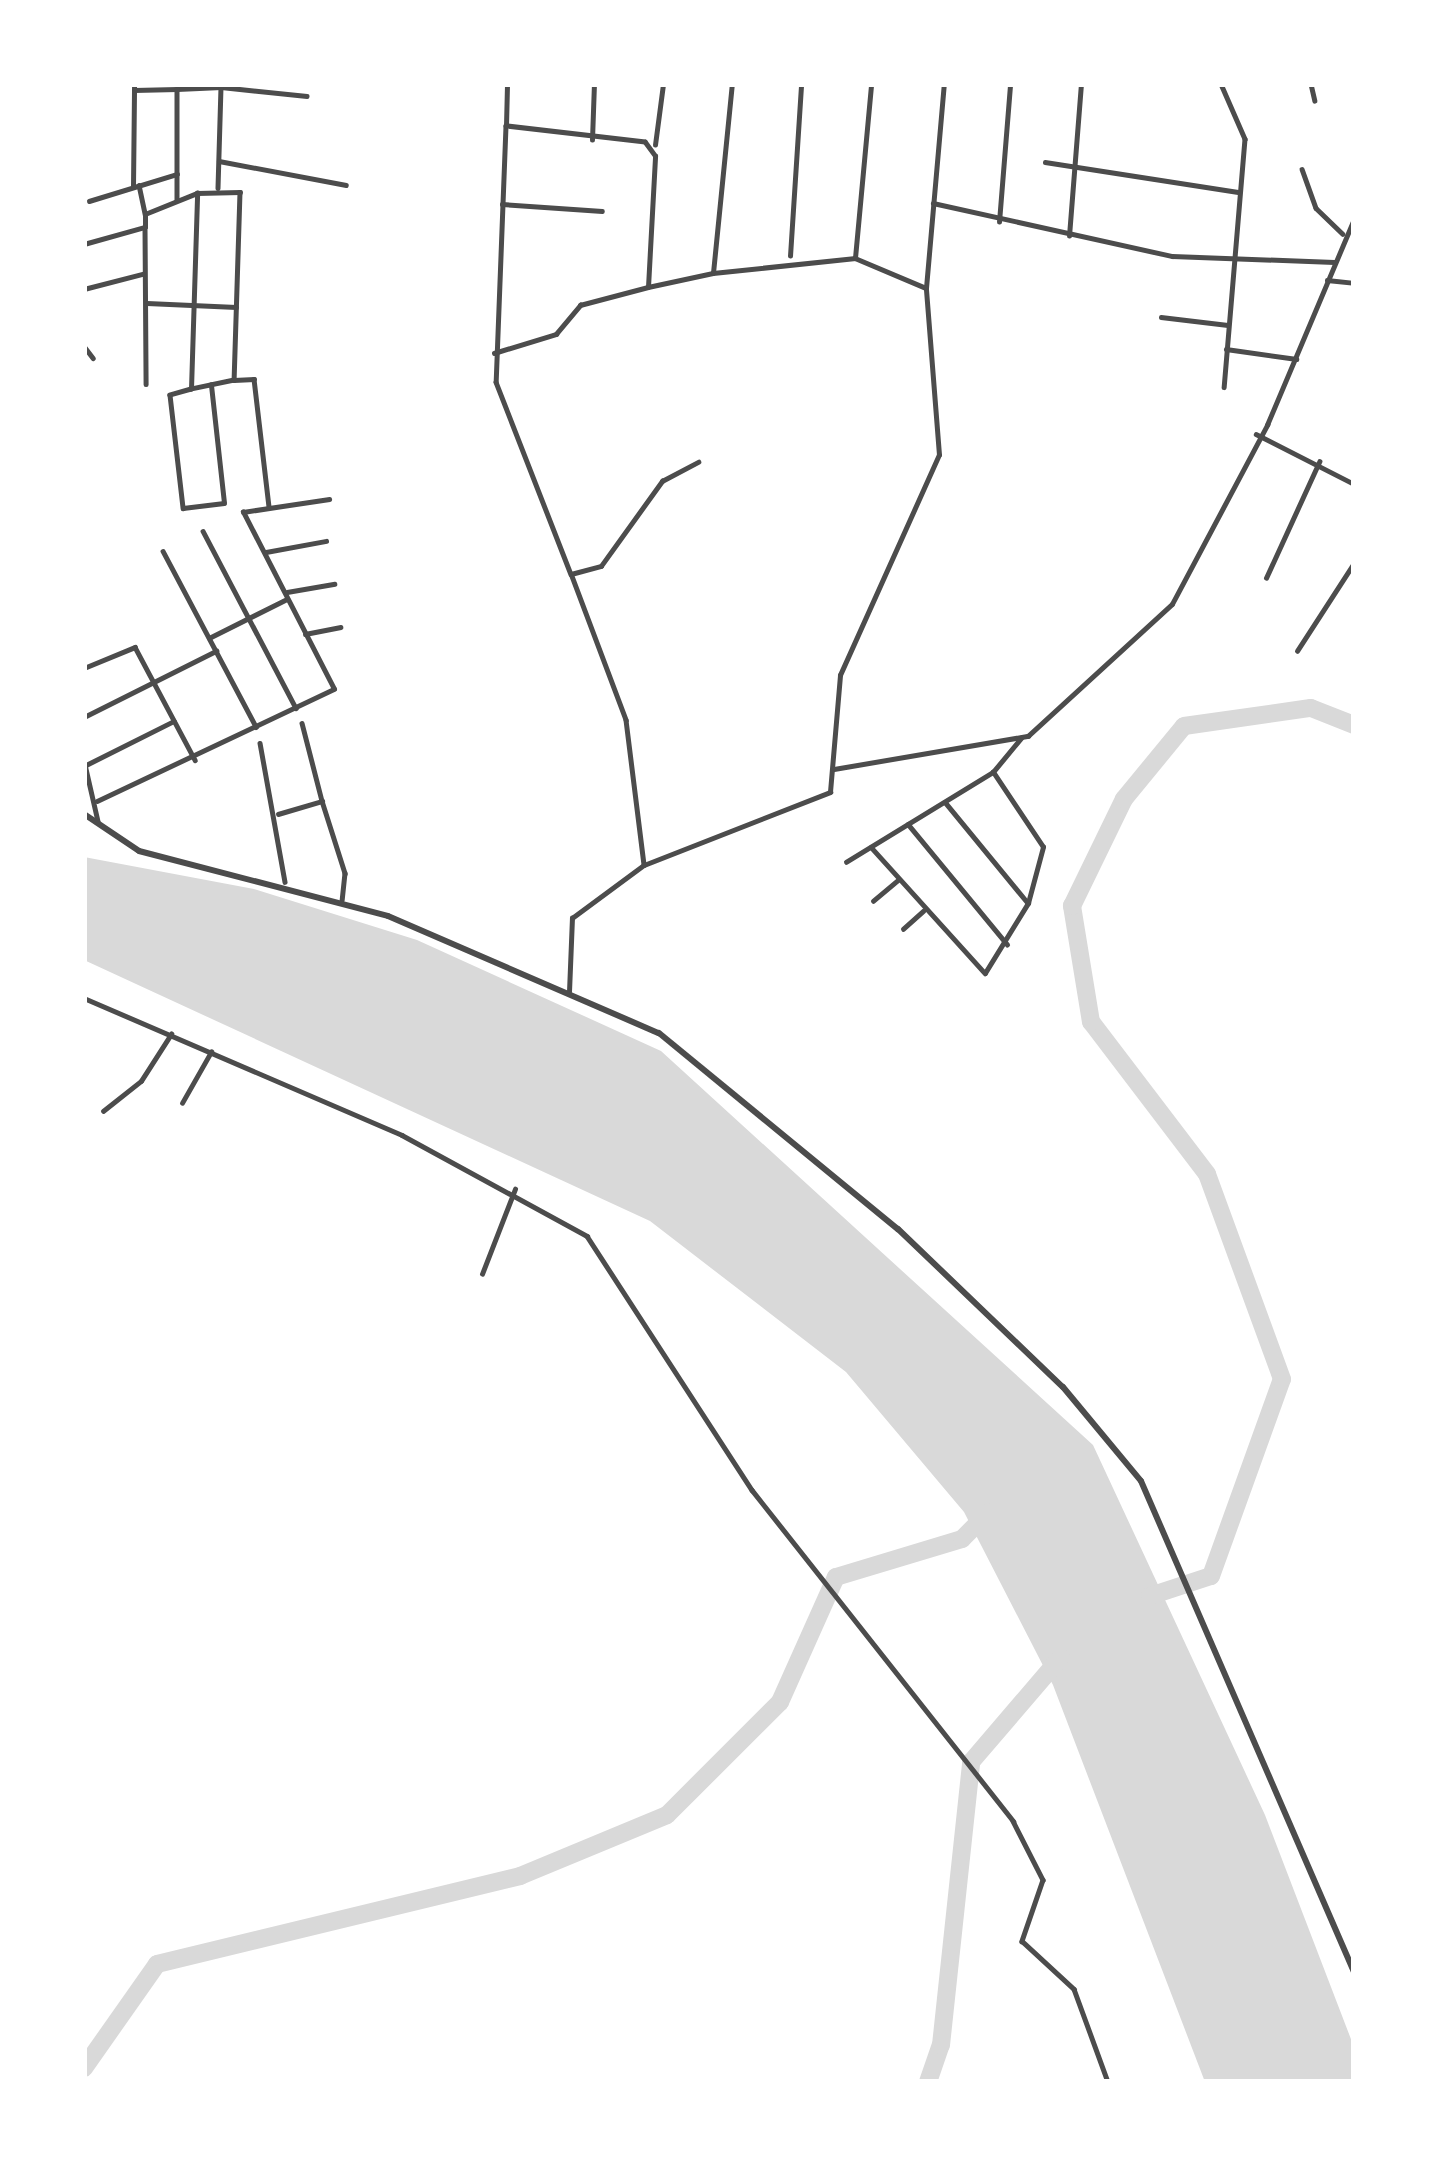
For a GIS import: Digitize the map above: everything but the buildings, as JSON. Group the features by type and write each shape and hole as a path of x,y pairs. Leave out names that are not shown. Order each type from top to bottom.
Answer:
{"street":[{"path":"507,84 493,353 511,440 572,574 626,720 644,865"},
{"path":"592,140 594,84"},
{"path":"648,286 663,84"},
{"path":"713,272 732,84"},
{"path":"790,256 801,84"},
{"path":"855,258 871,84"},
{"path":"569,992 567,922 644,865 810,808 830,793 841,676 939,454 926,288 944,84"},
{"path":"998,84 1010,86 999,222"},
{"path":"1069,236 1082,84"},
{"path":"1221,84 1244,129 1224,387"},
{"path":"1312,84 1315,101"},
{"path":"146,384 145,214 136,186 134,87 221,87 307,95"},
{"path":"218,188 221,87"},
{"path":"177,88 177,200"},
{"path":"506,126 656,145"},
{"path":"219,160 346,185"},
{"path":"1046,162 1238,192"},
{"path":"1302,169 1316,208 1343,234"},
{"path":"89,201 177,174"},
{"path":"145,214 218,188 240,192 234,380"},
{"path":"191,389 197,193"},
{"path":"931,203 999,222 1236,266 1334,262"},
{"path":"502,204 602,211"},
{"path":"845,862 993,772 1021,738 1172,604 1296,359 1343,234 1354,219"},
{"path":"84,244 145,227"},
{"path":"493,353 552,336 580,304 790,256 855,258 926,288"},
{"path":"84,289 144,273"},
{"path":"1327,280 1354,283"},
{"path":"147,302 236,307"},
{"path":"1161,317 1228,325"},
{"path":"84,346 93,358"},
{"path":"1226,350 1296,359"},
{"path":"211,385 224,503 183,508 170,395 191,389 234,380 254,379 268,507"},
{"path":"1256,434 1354,484"},
{"path":"572,574 601,566 662,481 698,462"},
{"path":"1266,578 1318,462"},
{"path":"97,801 195,760 334,689 243,512 329,499"},
{"path":"203,531 296,708"},
{"path":"264,553 326,541"},
{"path":"163,551 256,727"},
{"path":"1297,651 1354,563"},
{"path":"209,638 285,596 334,584"},
{"path":"305,634 340,627"},
{"path":"84,668 132,645 195,760"},
{"path":"84,717 216,651"},
{"path":"98,827 97,801 85,763 174,722"},
{"path":"302,723 345,873 342,900"},
{"path":"834,769 1021,738"},
{"path":"260,743 278,814 285,882"},
{"path":"871,847 979,973 1007,944 1028,903 1042,847 993,772"},
{"path":"278,814 322,801"},
{"path":"945,802 1028,903"},
{"path":"84,814 139,850 285,882 342,900 569,992 701,1059 930,1258 1105,1431 1181,1568 1354,1972"},
{"path":"908,824 1007,944"},
{"path":"872,901 898,880"},
{"path":"903,929 923,911"},
{"path":"84,998 515,1190 587,1236 825,1582 956,1747 1042,1873 1022,1941 1074,1989 1108,2082"},
{"path":"103,1112 141,1081 171,1034"},
{"path":"182,1103 211,1052"},
{"path":"482,1274 515,1190"}],"shaded area":[{"path":"84,857 254,889 417,940 661,1051 1093,1445 1265,1815 1354,2047 1354,2082 1205,2082 1053,1685 964,1512 846,1372 650,1221 84,960"}],"waterway":[{"path":"1150,1596 1211,1576 1282,1379 1207,1174 1091,1022 1072,906 1124,799 1184,726 1311,708 1354,725"},
{"path":"84,2068 157,1964 520,1876 667,1815 780,1702 836,1577 962,1539 989,1512"},
{"path":"928,2082 941,2045 971,1762 1061,1657"}]}
